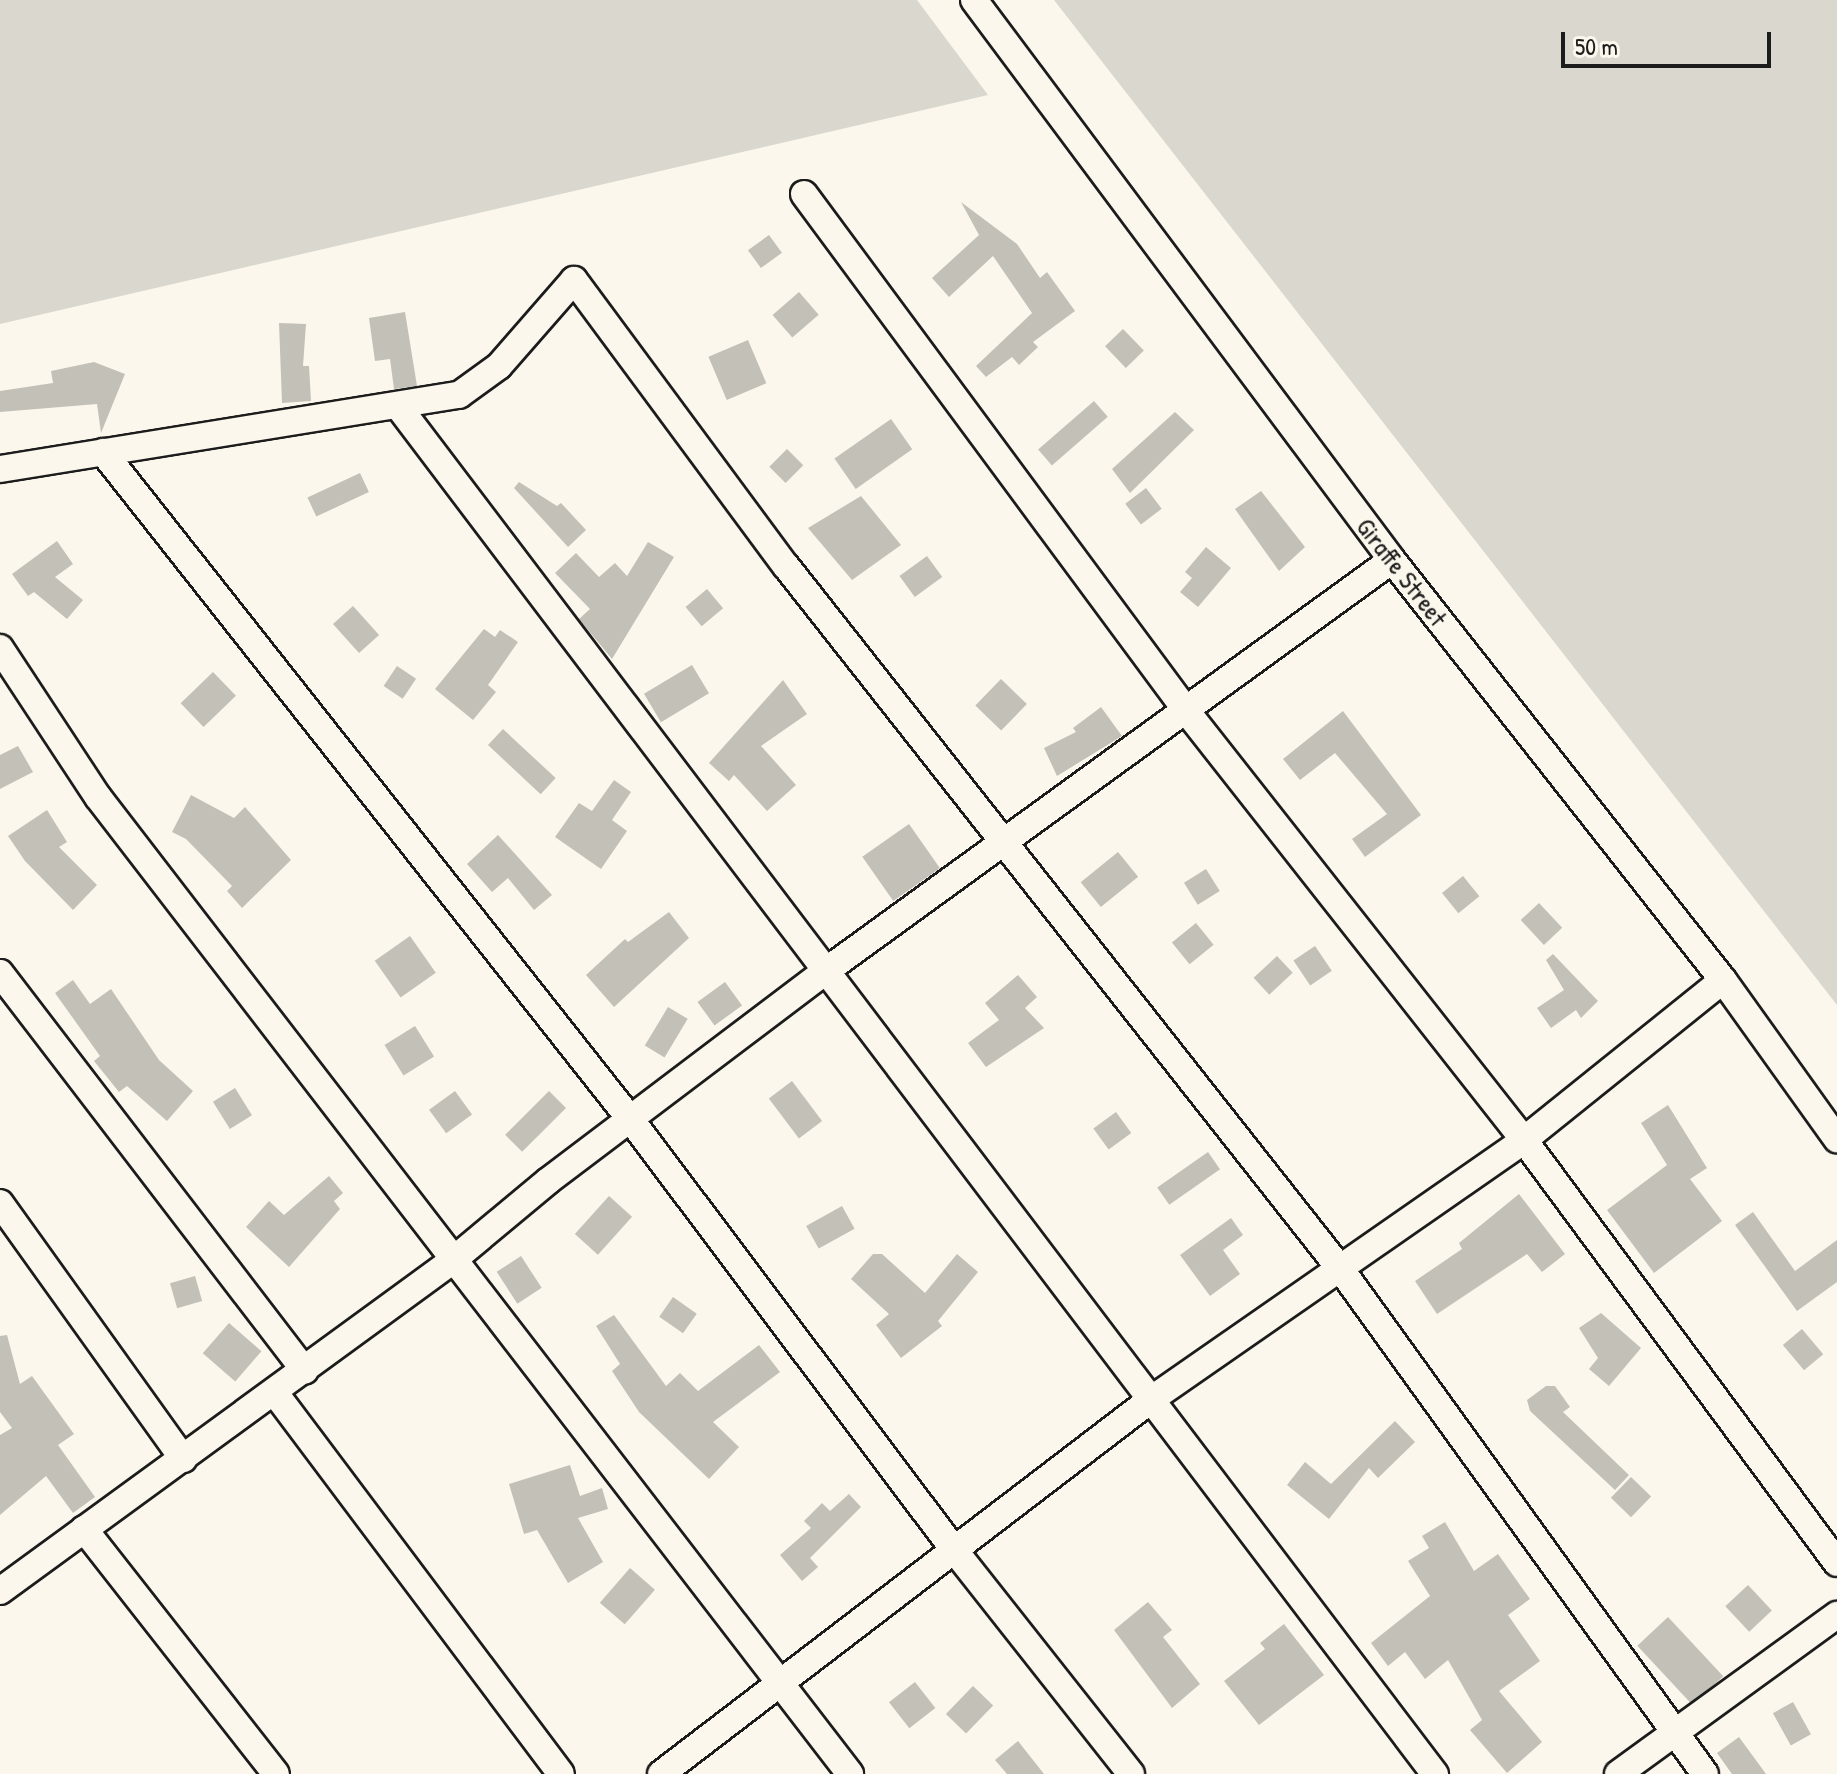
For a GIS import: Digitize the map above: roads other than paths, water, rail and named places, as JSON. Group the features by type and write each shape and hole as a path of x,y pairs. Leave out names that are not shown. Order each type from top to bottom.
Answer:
{"street":[{"name":"Giraffe Street","path":"974,0 1392,560 1723,980 1837,1139"},
{"path":"804,194 1188,713 1524,1140 1837,1563"},
{"path":"0,469 459,395 481,382 574,280 786,566 1342,1271 1705,1774"},
{"path":"398,406 823,973 1435,1774"},
{"path":"103,452 631,1120 955,1551 1131,1774"},
{"path":"0,1591 452,1261 823,973 1188,713 1392,560"},
{"path":"0,648 98,797 452,1261 850,1774"},
{"path":"0,973 305,1371"},
{"path":"661,1774 1149,1401 1342,1271 1524,1140 1723,980"},
{"path":"0,1203 183,1459"},
{"path":"275,1393 561,1774"},
{"path":"84,1529 276,1774"},
{"path":"1618,1774 1837,1615"}]}
